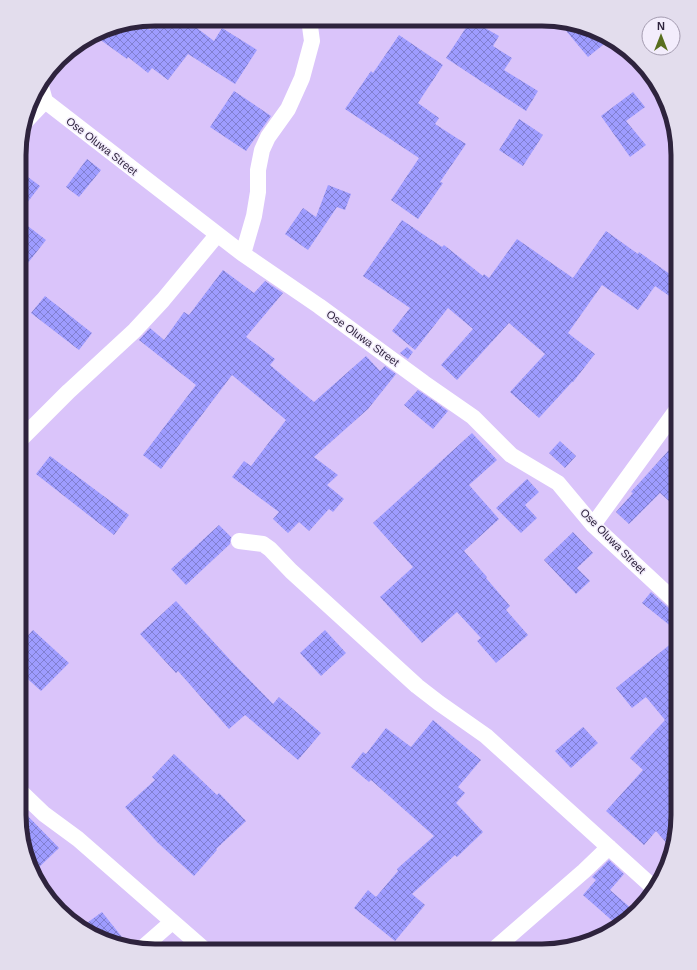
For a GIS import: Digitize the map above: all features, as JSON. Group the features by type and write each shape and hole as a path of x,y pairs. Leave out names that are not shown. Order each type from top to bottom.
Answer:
{"street":[{"path":"243,254 254,216 258,192 258,170 262,150 268,137 288,109 302,78 312,41 310,26"},
{"path":"33,113 45,101 42,91"},
{"name":"Ose Oluwa Street","path":"45,101 217,235 319,306 473,417 511,455 558,483 593,525 671,597"},
{"path":"26,434 74,386 136,330 217,235"},
{"path":"593,525 671,418"},
{"path":"239,541 263,544 270,549 291,571 417,686 486,736 650,885"},
{"path":"26,797 44,814 78,839 198,944"},
{"path":"500,944 584,871 609,846"},
{"path":"147,944 172,922"}],"building":[{"path":"153,26 194,26 214,41 222,28 257,50 235,84 188,54 168,80 152,68 148,73 128,57 127,59 99,39 130,28 145,27 150,30"},
{"path":"467,26 482,26 499,36 493,46 512,58 504,70 538,91 526,111 446,58"},
{"path":"564,28 575,30 605,43 588,57"},
{"path":"399,35 443,65 418,103 439,118 435,124 466,144 440,182 443,183 418,219 391,200 419,158 345,109 371,71 373,73"},
{"path":"234,91 271,116 246,151 210,127"},
{"path":"633,92 645,107 626,121 646,145 630,157 601,116"},
{"path":"519,119 543,135 523,166 499,150"},
{"path":"87,159 101,170 79,197 66,187"},
{"path":"26,176 40,186 26,204"},
{"path":"328,185 351,194 345,210 337,207 308,250 285,234 303,208 316,217"},
{"path":"402,220 442,247 444,245 483,276 484,274 489,278 517,239 573,278 606,231 671,275 671,297 655,286 638,310 602,285 568,333 595,354 573,382 539,418 510,392 545,354 509,323 457,380 441,365 473,329 448,308 415,350 392,331 410,308 363,276"},
{"path":"26,225 46,240 26,265"},
{"path":"223,270 254,293 265,281 283,293 246,337 275,359 270,365 314,402 366,356 380,371 385,366 396,374 368,409 314,457 338,475 327,485 344,499 333,512 329,509 309,531 299,522 288,533 273,519 279,512 232,477 244,461 251,466 286,420 232,375 161,469 143,455 196,385 139,340 150,328 164,340 184,312 189,315"},
{"path":"45,296 92,333 79,350 31,313"},
{"path":"407,347 413,352 408,359 400,353"},
{"path":"418,390 448,411 433,429 404,405"},
{"path":"472,433 497,460 469,485 499,519 464,551 510,606 506,610 528,635 496,663 477,641 481,638 457,612 422,643 380,597 413,567 373,523"},
{"path":"560,441 576,456 565,468 549,453"},
{"path":"671,448 671,503 660,493 629,524 616,512 633,493 631,492"},
{"path":"50,456 129,515 114,535 36,474"},
{"path":"527,479 539,492 525,505 537,518 521,533 496,508"},
{"path":"219,525 231,537 230,544 186,585 171,569"},
{"path":"573,532 593,553 577,568 590,581 576,594 544,560"},
{"path":"651,592 671,610 671,626 642,603"},
{"path":"176,601 273,704 279,697 321,733 298,760 245,715 229,729 178,671 176,673 140,634"},
{"path":"33,630 69,663 41,691 26,677 26,638"},
{"path":"325,630 346,653 321,676 300,653"},
{"path":"671,644 671,823 668,844 656,831 644,845 606,811 643,770 630,758 665,720 646,697 632,708 616,688"},
{"path":"433,720 481,760 458,787 465,793 456,803 483,832 457,857 455,855 412,894 425,905 395,941 354,908 368,890 376,897 398,871 397,869 434,836 371,780 369,782 351,767 363,752 366,754 386,728 411,747"},
{"path":"583,727 598,743 571,768 555,751"},
{"path":"174,754 217,795 219,793 246,821 216,849 217,850 194,876 157,842 125,807 155,780 152,777"},
{"path":"26,814 59,848 38,868 28,840"},
{"path":"609,860 624,874 610,890 631,908 614,922 583,895 596,880 592,877"},
{"path":"102,912 125,940 98,931 86,924"}]}
